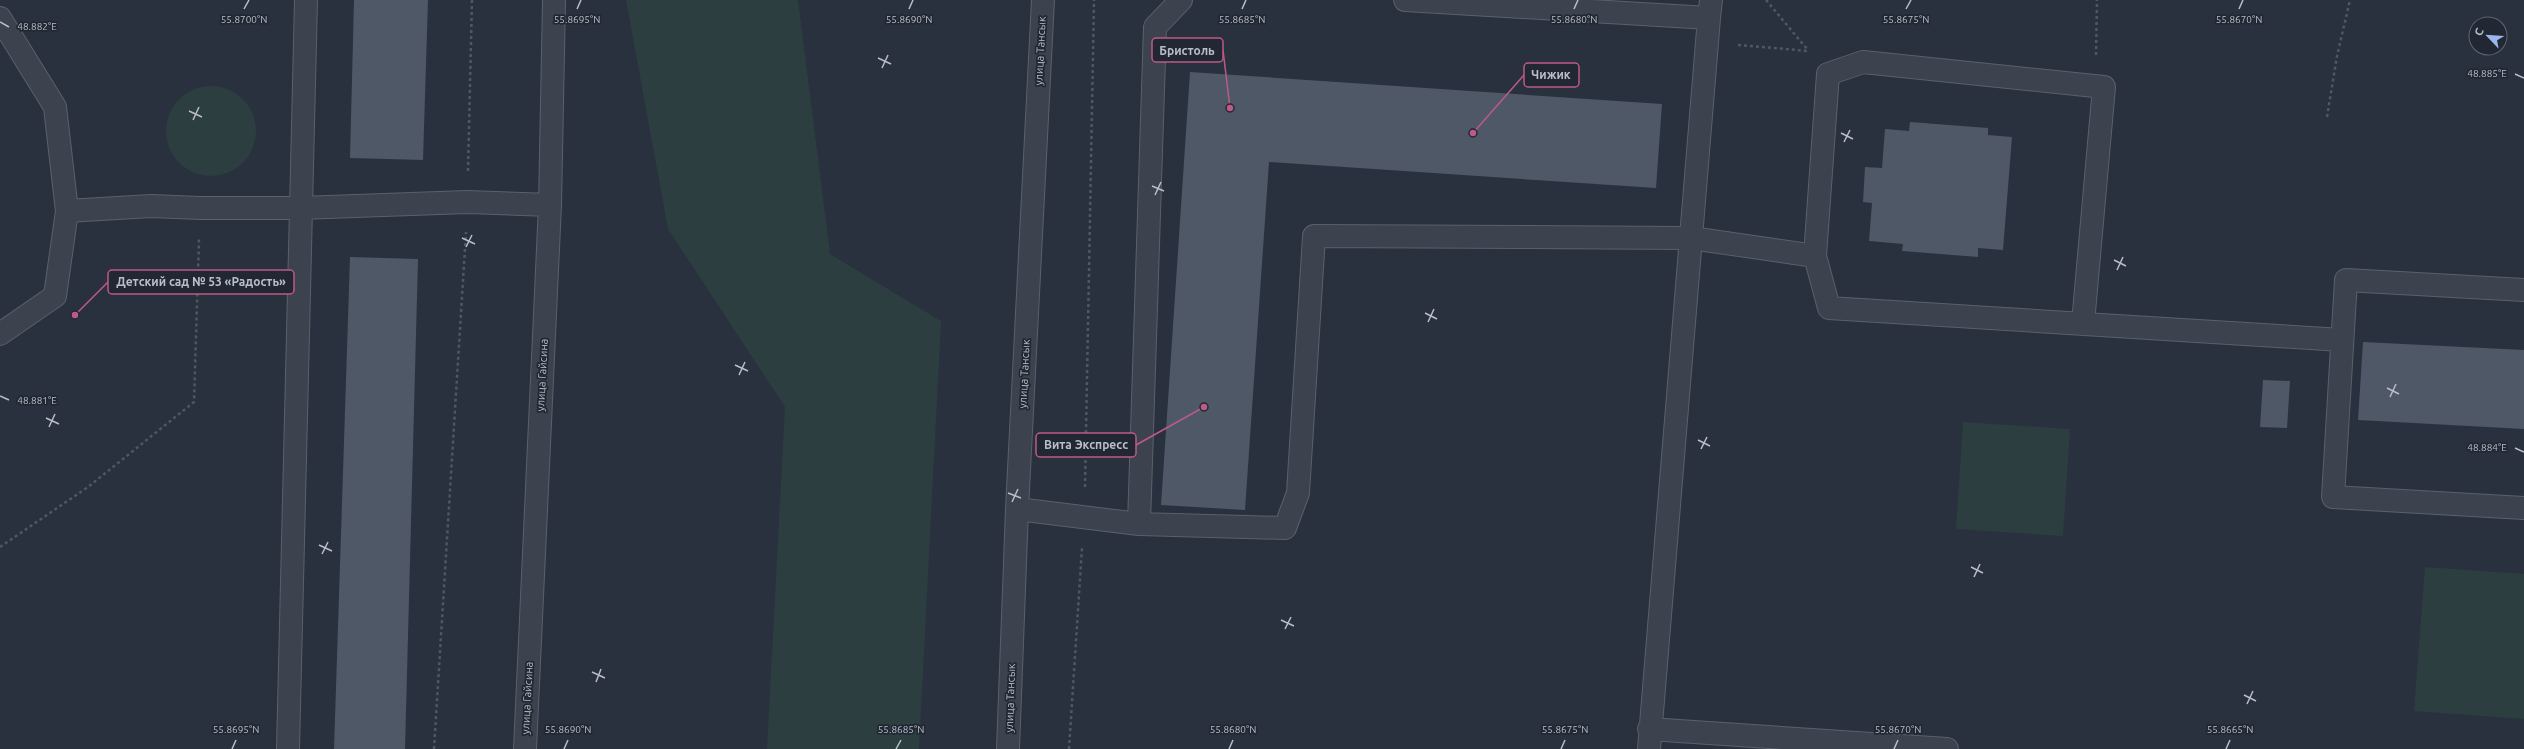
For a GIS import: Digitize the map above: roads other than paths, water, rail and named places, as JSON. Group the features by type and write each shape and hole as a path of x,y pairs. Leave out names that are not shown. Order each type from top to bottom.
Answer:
{"street":[{"path":"288,749 306,0"},
{"name":"улица Гайсина","path":"525,749 550,205 554,0"},
{"name":"улица Тансык","path":"1008,749 1017,509 1043,0"},
{"path":"1139,524 1155,27 1181,0"},
{"path":"1405,0 1710,9 1649,739 1947,749"},
{"path":"0,18 55,106 67,211 55,296 0,334"},
{"path":"2083,323 2104,87 1863,62 1828,74 1815,256 1829,308 2342,340"},
{"path":"67,211 151,206 200,208 300,208 467,202 550,205"},
{"path":"1017,509 1084,516 1139,524 1285,528 1298,493 1314,236 1691,238 1815,256"},
{"path":"2524,290 2346,280 2333,497 2524,508"}],"place":[{"name":"Бристоль","path":"1230,108"},
{"name":"Чижик","path":"1473,133"},
{"name":"Детский сад № 53 «Радость»","path":"75,315"},
{"name":"Вита Экспресс","path":"1204,407"}]}
